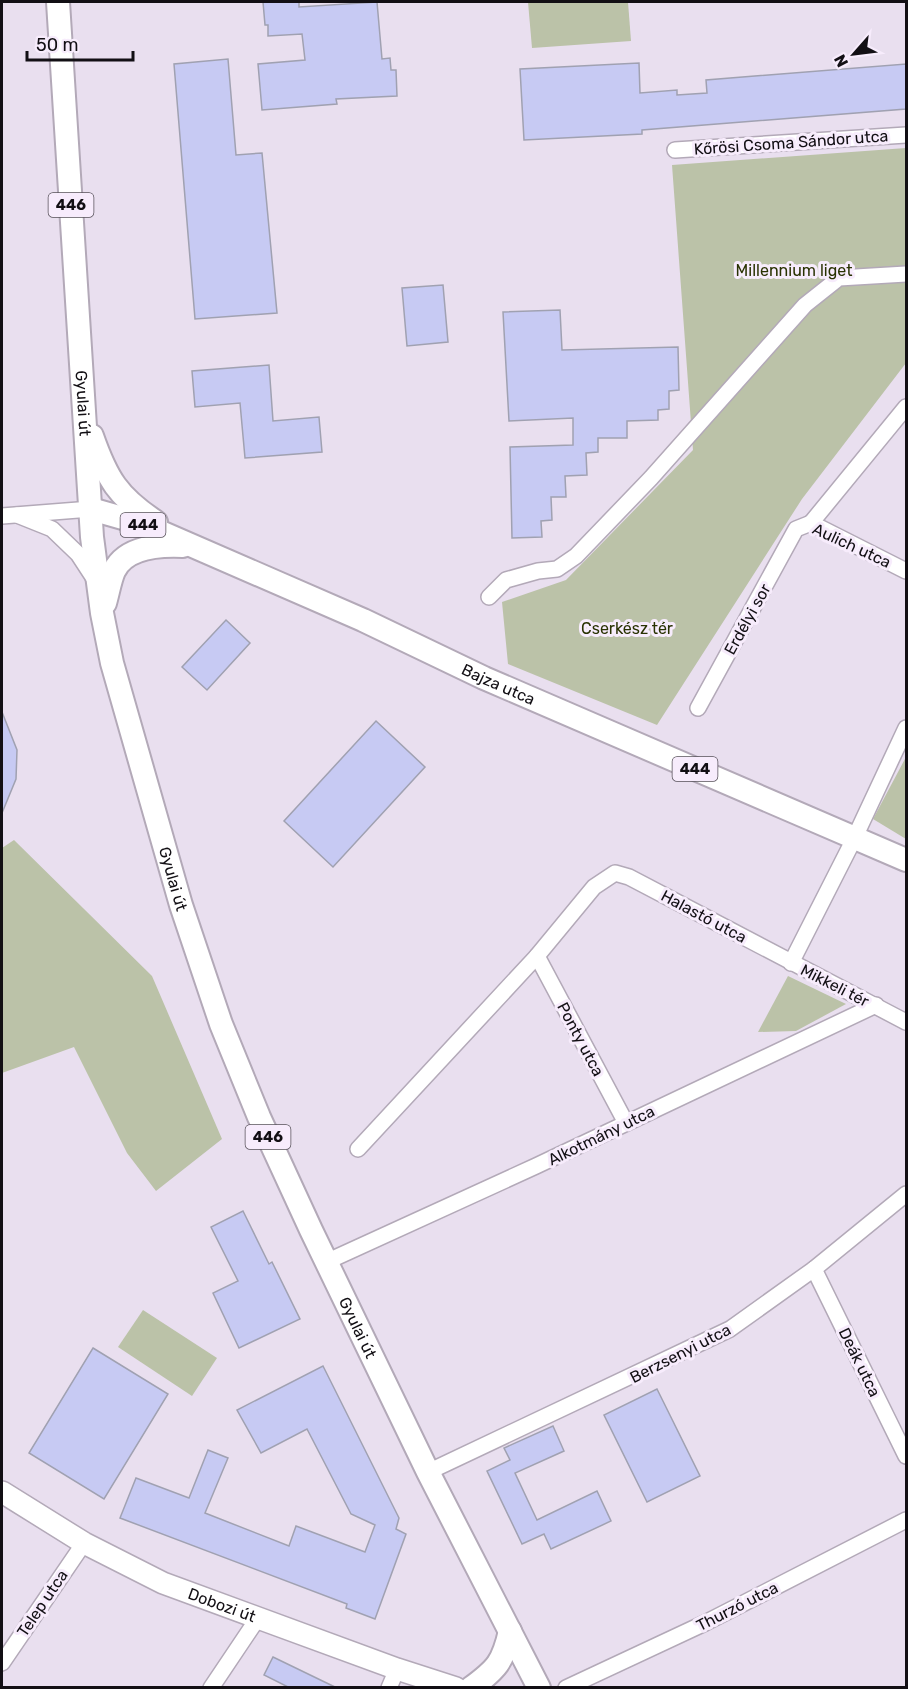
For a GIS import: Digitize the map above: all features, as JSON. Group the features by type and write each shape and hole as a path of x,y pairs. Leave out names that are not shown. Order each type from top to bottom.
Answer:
{"main road":[{"name":"Gyulai út","path":"58,2 92,537 102,613 112,663 181,905 217,1013 259,1117 326,1262 428,1472 539,1688"},
{"path":"83,408 100,459 114,486 135,508 193,546"},
{"name":"Bajza utca","path":"91,509 140,523 363,620 484,678 906,860"},
{"path":"102,613 115,570 125,558 157,545 193,546"},
{"name":"Dobozi út","path":"2,1492 84,1543 163,1583 258,1618 393,1678 456,1688"},
{"path":"471,1688 492,1673 505,1654 510,1631"}],"street":[{"name":"Kőrösi Csoma Sándor utca","path":"675,150 906,135"},
{"path":"489,597 506,580 538,570 557,569 576,556 651,478 805,305 839,278 906,274"},
{"path":"811,523 906,407"},
{"path":"9,516 91,509"},
{"path":"9,516 52,529 78,554 99,585"},
{"name":"Aulich utca","path":"796,529 811,523 906,571"},
{"name":"Erdélyi sor","path":"698,708 796,529"},
{"name":"Mikkeli tér","path":"906,728 855,837 791,963 906,1022"},
{"name":"Halastó utca","path":"537,956 594,887 615,873 629,877 791,963"},
{"path":"358,1149 537,956"},
{"name":"Ponty utca","path":"537,956 626,1123"},
{"name":"Alkotmány utca","path":"326,1262 876,1005"},
{"name":"Berzsenyi utca","path":"428,1472 730,1329 814,1269 906,1194"},
{"name":"Deák utca","path":"814,1269 906,1456"},
{"name":"Thurzó utca","path":"566,1688 705,1623 906,1520"},
{"name":"Telep utca","path":"2,1663 84,1543"},
{"path":"211,1688 258,1618"}],"green space":[{"path":"528,2 628,2 631,41 532,48"},
{"name":"Millennium liget","path":"906,148 906,363 802,499 657,725 508,664 502,602 566,580 693,450 672,165"},
{"path":"906,757 906,839 873,819"},
{"path":"14,840 152,976 222,1139 156,1191 127,1153 74,1047 2,1073 2,848"},
{"path":"788,976 846,1004 796,1031 758,1032"},
{"path":"143,1310 217,1358 192,1396 118,1347"}],"building":[{"path":"263,2 299,2 299,7 377,2 382,59 390,58 391,70 396,70 397,96 336,99 337,104 262,110 258,64 305,60 302,34 268,36"},
{"path":"228,59 236,155 262,153 277,313 195,319 174,64"},
{"path":"639,63 640,93 677,90 677,95 707,93 706,80 906,64 906,109 642,130 642,134 524,140 520,69"},
{"path":"443,285 448,342 407,346 402,288"},
{"path":"560,310 562,350 678,347 679,390 669,391 669,409 658,410 658,420 627,421 627,438 598,438 598,452 586,453 587,475 565,476 566,497 551,497 552,520 541,521 542,537 512,538 510,447 573,445 573,418 509,421 503,312"},
{"path":"269,365 273,421 319,417 322,452 245,458 240,403 195,407 192,371"},
{"path":"226,620 250,643 207,690 182,667"},
{"path":"2,712 17,750 16,779 2,813"},
{"path":"376,721 425,767 333,867 284,821"},
{"path":"243,1211 269,1264 272,1262 300,1319 239,1348 213,1293 238,1281 211,1227"},
{"path":"93,1348 168,1394 104,1499 29,1453"},
{"path":"323,1366 399,1518 396,1529 406,1534 375,1619 346,1608 347,1604 120,1518 136,1478 189,1498 208,1450 228,1458 205,1513 289,1546 296,1526 365,1552 375,1525 351,1514 307,1429 261,1453 237,1410"},
{"path":"657,1389 700,1476 647,1502 604,1415"},
{"path":"553,1426 564,1451 515,1473 537,1520 597,1491 611,1521 551,1549 544,1534 522,1544 487,1471 510,1460 504,1448"},
{"path":"273,1657 337,1688 290,1688 264,1675"}],"park label":[{"name":"Cserkész tér","path":"627,628"}]}
